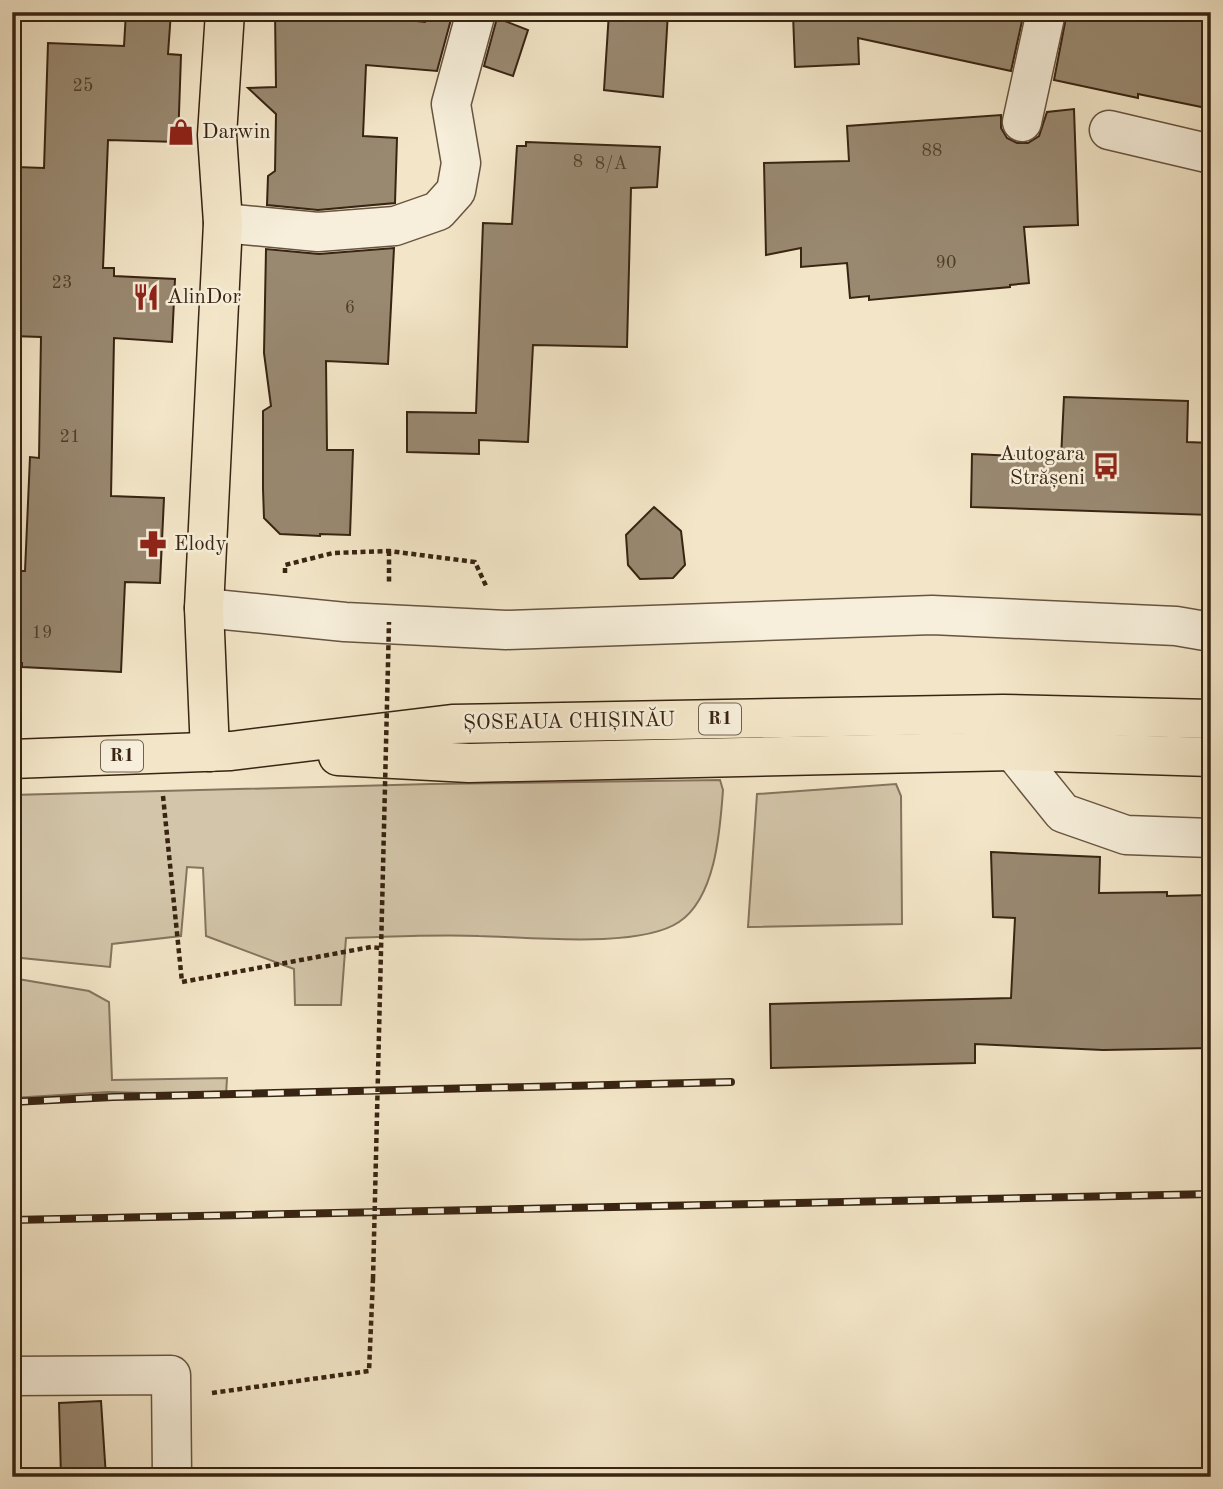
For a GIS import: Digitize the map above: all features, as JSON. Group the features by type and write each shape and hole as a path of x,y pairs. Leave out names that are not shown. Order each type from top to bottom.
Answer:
{"main road":[{"path":"225,12 217,135 223,223 204,608 221,752 469,763 1013,751 1211,757"},
{"name":"ȘOSEAUA CHIȘINĂU","path":"12,759 221,752 452,724 1003,714 1211,719"}],"street":[{"path":"223,223 318,232 395,226 438,211 456,191 461,163 451,104 476,12"},
{"path":"1022,122 1046,12"},
{"path":"1109,130 1211,154"},
{"path":"204,608 345,622 506,630 932,615 1176,626 1211,632"},
{"path":"1013,751 1063,813 1126,835 1211,838"},
{"path":"12,1376 171,1375 172,1477"}],"path":[{"path":"333,553 389,551 475,562"},
{"path":"233,1389 369,1371 389,622"},
{"path":"159,754 182,982 371,947 380,948"}],"shaded area":[{"path":"720,780 723,790 718,843 701,896 679,922 638,936 582,940 446,935 346,938 341,1005 295,1005 294,969 206,936 203,868 187,867 181,936 112,944 110,967 12,957 12,795 431,784"},
{"path":"896,784 901,796 902,924 748,927 757,794"},
{"path":"12,978 89,991 109,1002 112,1080 227,1078 226,1095 108,1092 12,1098"}],"building":[{"path":"126,12 171,12 168,54 181,55 178,142 108,140 103,268 114,268 114,276 175,279 172,342 114,338 111,496 164,498 160,583 125,582 121,672 22,667 22,663 12,663 12,571 25,571 30,457 39,458 41,337 12,336 12,223 15,223 17,167 44,168 48,43 124,46"},
{"path":"275,12 330,12 425,22 427,12 453,12 437,71 366,65 363,136 397,138 395,203 318,210 267,205 268,176 275,171 276,114 248,88 276,87"},
{"path":"609,12 668,12 663,97 604,90"},
{"path":"1024,12 1011,71 858,38 859,64 795,67 793,14"},
{"path":"1067,12 1180,12 1211,19 1211,109 1138,94 1138,98 1054,80"},
{"path":"497,18 528,30 513,76 484,66"},
{"path":"1074,109 1078,225 1024,227 1029,283 869,300 869,296 850,298 847,263 801,267 801,248 766,255 764,163 849,161 847,126 1001,115 1001,128 1007,138 1017,143 1028,143 1039,136 1047,112"},
{"path":"526,142 660,147 657,187 631,188 627,347 533,345 528,442 479,440 479,454 407,452 407,412 476,413 483,223 512,224 517,146 526,146"},
{"path":"394,248 388,364 326,361 327,450 353,450 350,535 280,534 264,518 263,411 271,406 264,353 266,249 319,254"},
{"path":"1064,397 1188,401 1187,442 1211,443 1211,515 971,507 972,454 1061,458"},
{"path":"654,507 681,531 685,565 673,578 640,579 628,565 626,535"},
{"path":"991,852 1100,857 1099,893 1167,892 1167,896 1211,895 1211,1048 1103,1050 975,1044 975,1063 771,1068 770,1004 1011,998 1015,918 993,917"},
{"path":"101,1401 106,1477 61,1477 59,1403"}],"railway":[{"path":"12,1102 113,1097 731,1082"},
{"path":"12,1220 1211,1194"}],"place":[{"name":"Darwin","path":"181,132"},
{"name":"AlinDor","path":"146,297"},
{"name":"Autogara Strășeni","path":"1106,466"},
{"name":"Elody","path":"153,544"}]}
